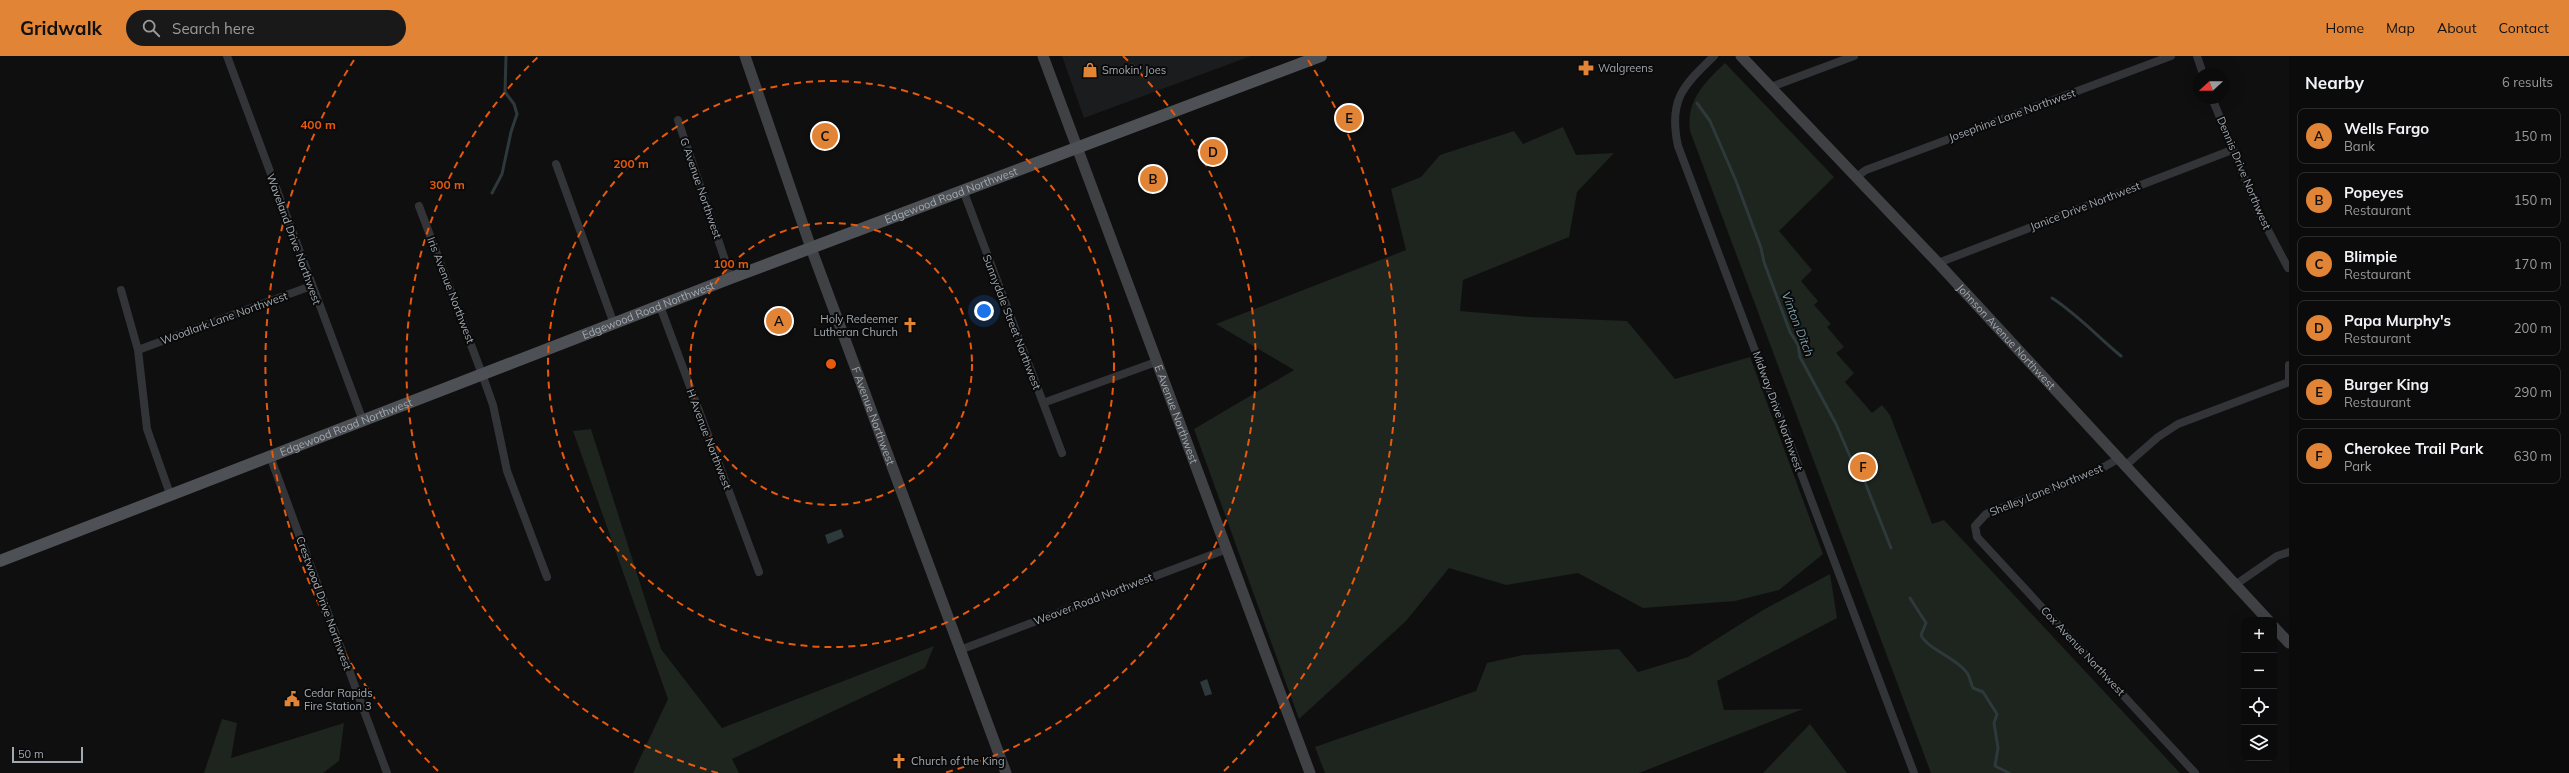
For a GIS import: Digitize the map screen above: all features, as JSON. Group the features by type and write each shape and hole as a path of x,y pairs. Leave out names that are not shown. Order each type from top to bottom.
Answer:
{"main road":[{"name":"Edgewood Road Northwest","path":"0,561 731,278 1321,56"}],"street":[{"name":"Waveland Drive Northwest","path":"227,56 311,286 363,420"},
{"name":"F Avenue Northwest","path":"745,56 811,248 1006,773"},
{"name":"E Avenue Northwest","path":"1043,56 1310,773"},
{"name":"Midway Drive Northwest","path":"1714,56 1686,83 1680,97 1675,128 1678,146 1914,773"},
{"name":"Johnson Avenue Northwest","path":"1741,56 1938,263 2123,461 2265,617"},
{"path":"1771,87 1854,56"},
{"name":"Josephine Lane Northwest","path":"1856,177 1866,170 2171,56"},
{"path":"2197,56 2202,68"},
{"name":"Dennis Drive Northwest","path":"2214,104 2258,211 2288,268"},
{"name":"G Avenue Northwest","path":"678,120 731,278"},
{"name":"Janice Drive Northwest","path":"1938,263 2232,150"},
{"path":"556,164 614,324"},
{"name":"Sunnydale Street Northwest","path":"963,190 1062,453"},
{"name":"Iris Avenue Northwest","path":"419,206 493,405 507,471 547,576"},
{"name":"Woodlark Lane Northwest","path":"138,350 311,286"},
{"path":"121,290 138,350 147,429 170,494"},
{"name":"H Avenue Northwest","path":"660,306 759,572"},
{"path":"1043,403 1156,362"},
{"name":"Shelley Lane Northwest","path":"1975,526 1986,514 2123,461 2178,424 2289,382 2289,365"},
{"name":"Crestwood Drive Northwest","path":"270,456 387,773"},
{"name":"Cox Avenue Northwest","path":"1975,526 1977,537 2195,773"},
{"name":"Weaver Road Northwest","path":"960,650 1227,548"},
{"path":"2236,585 2277,556 2289,552"},
{"path":"2277,630 2289,643"}],"shaded area":[{"path":"1062,56 1251,56 1084,118"},
{"path":"1725,63 1834,177 1779,231 1812,270 1801,281 1818,301 1814,305 1831,324 1827,327 1844,347 1836,353 1854,373 1845,382 1872,413 1882,405 1890,415 1932,524 1944,520 2180,773 1931,773 1690,131 1689,120 1698,93"},
{"path":"1563,127 1576,155 1614,153 1577,192 1569,237 1463,280 1460,311 1530,317 1627,321 1675,379 1750,357 1823,554 1779,590 1735,601 1643,608 1578,573 1506,585 1449,568 1406,621 1299,719 1194,429 1294,370 1216,324 1406,250 1391,189 1421,177 1440,155 1514,131 1523,144"},
{"path":"591,429 661,649 722,728 934,646 925,668 732,759 739,773 633,773 668,699 573,431"},
{"path":"841,529 844,537 828,544 825,535"},
{"path":"1830,574 1837,618 1717,681 1724,710 1803,709 1639,773 1325,773 1315,747 1476,691 1487,663 1523,655 1619,649 1638,672 1688,657 1763,610"},
{"path":"1207,679 1212,694 1205,696 1200,682"},
{"path":"222,719 237,723 231,758 344,723 339,761 323,773 204,773"},
{"path":"1810,724 1847,773 1763,773"}],"waterway":[{"path":"492,193 502,174 511,132 517,114 514,104 505,92 506,56"},
{"name":"Vinton Ditch","path":"1697,103 1710,121 1736,181 1790,332 1798,345 1800,357 1836,424 1852,461 1861,472 1891,548"},
{"path":"2052,298 2079,318 2121,356"},
{"name":"Vinton Ditch","path":"1910,598 1926,623 1921,635 1924,640 1962,668 1968,675 1973,688 1983,692 1997,714 1994,723 1998,748 1995,766 2009,773"}],"place":[{"name":"Walgreens","path":"1586,68"},
{"name":"Smokin' Joes","path":"1090,70"},
{"name":"Burger King","path":"1349,118"},
{"name":"Blimpie","path":"825,136"},
{"name":"Papa Murphy's","path":"1213,152"},
{"name":"Popeyes","path":"1153,179"},
{"name":"Wells Fargo","path":"779,321"},
{"name":"Holy Redeemer Lutheran Church","path":"910,325"},
{"name":"Cherokee Trail Park","path":"1863,467"},
{"name":"Cedar Rapids Fire Station 3","path":"292,699"},
{"name":"Church of the King","path":"899,761"}]}
